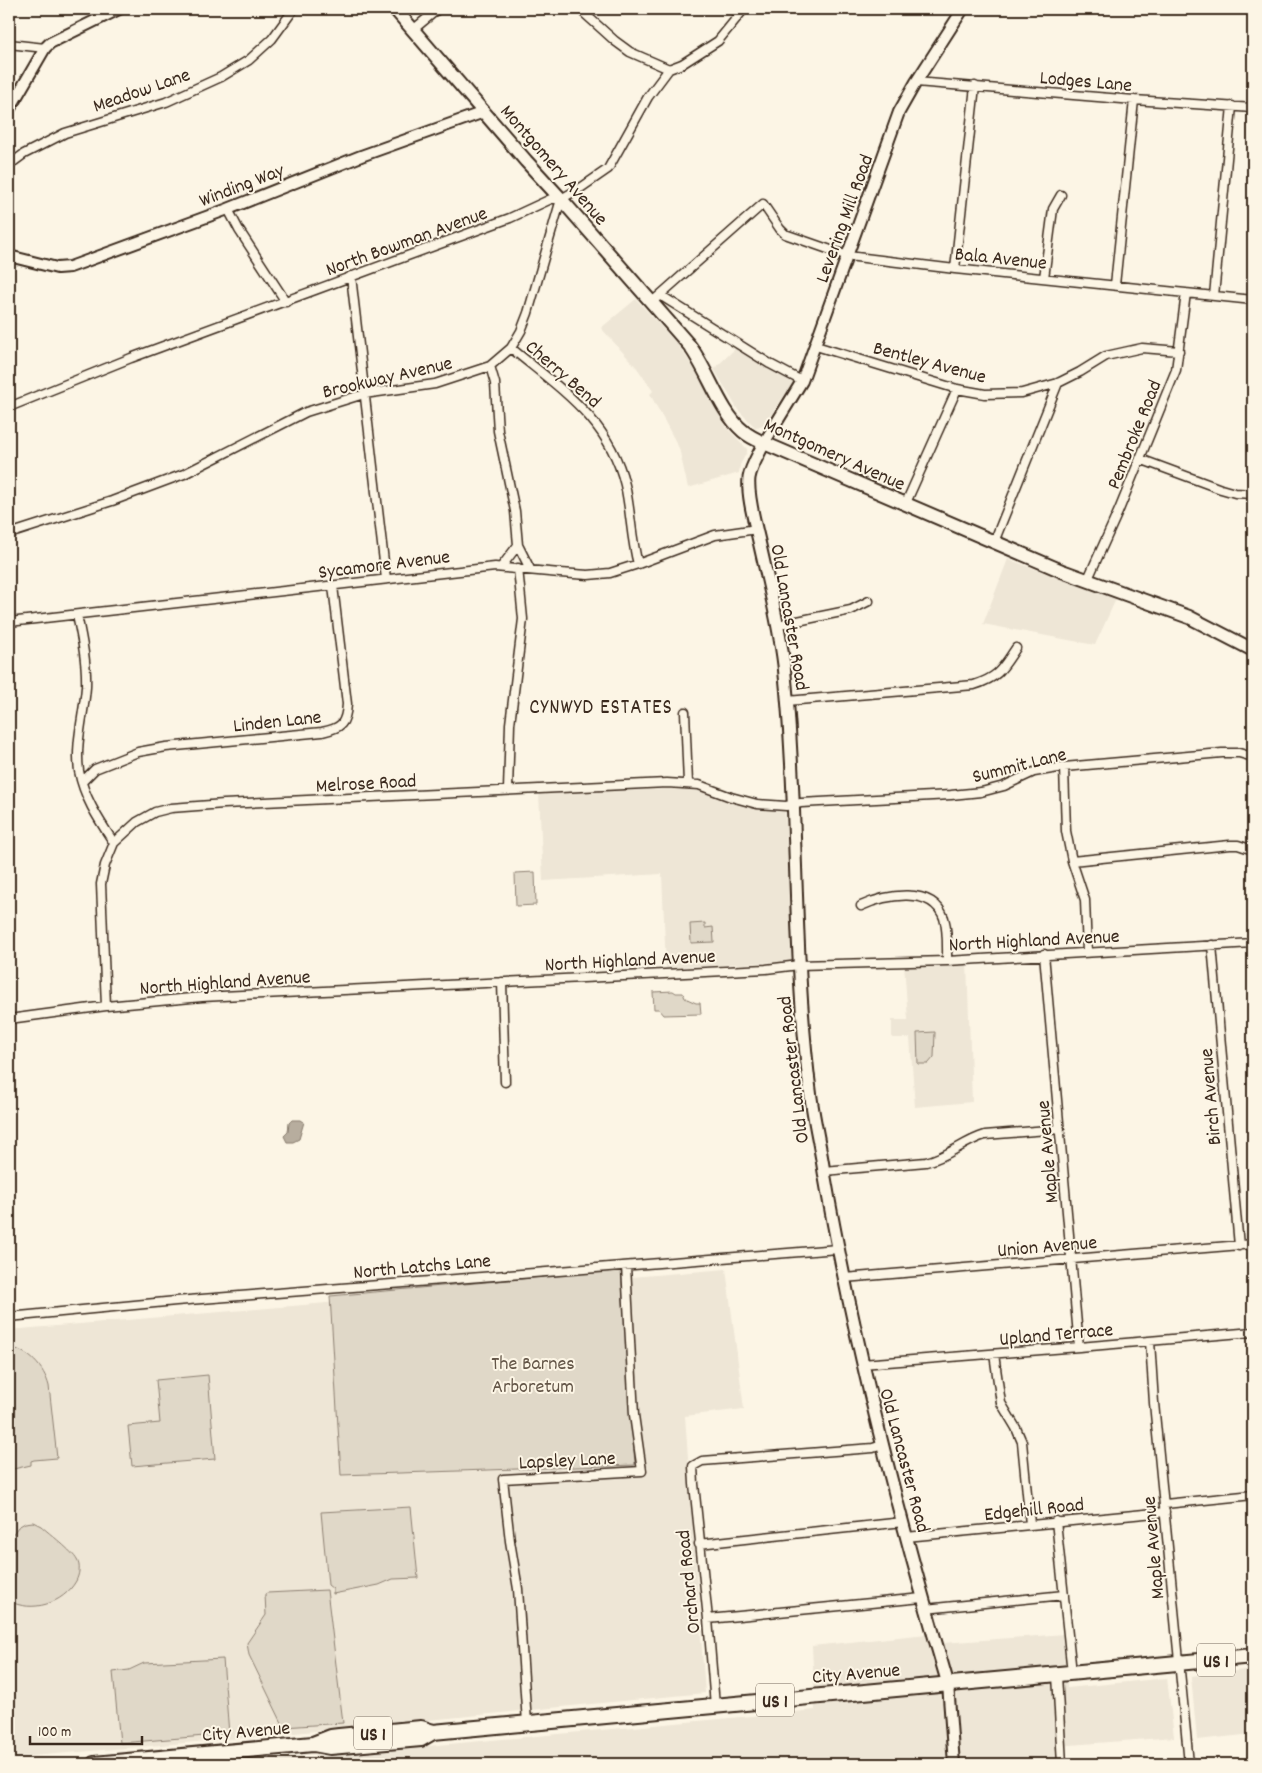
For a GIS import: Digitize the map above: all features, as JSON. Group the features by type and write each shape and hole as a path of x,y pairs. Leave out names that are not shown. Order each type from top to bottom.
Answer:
{"highway":[{"name":"City Avenue","path":"94,1764 233,1758 313,1744 330,1747 421,1739 433,1732 1253,1656"}],"main road":[{"name":"Montgomery Avenue","path":"395,9 526,161 656,299 695,353 726,410 747,434 905,505 1087,581 1189,617 1253,650"},
{"name":"Old Lancaster Road","path":"764,443 749,479 757,529 778,625 787,701 799,965 810,1091 838,1249 862,1364 924,1604 948,1684"}],"street":[{"path":"9,110 45,48 57,38 118,9"},
{"name":"Meadow Lane","path":"9,165 24,154 65,133 166,102 222,78 248,60 272,39 294,9"},
{"path":"414,29 438,9"},
{"path":"581,9 615,41 630,52 669,69"},
{"name":"North Bowman Avenue","path":"9,407 131,358 510,218 551,199 561,199 608,169 648,97 669,69 682,64 718,41 744,9"},
{"name":"Levering Mill Road","path":"764,443 802,381 899,112 958,10"},
{"path":"9,44 45,48"},
{"name":"Lodges Lane","path":"916,82 1253,108"},
{"path":"955,269 975,86"},
{"path":"1115,285 1134,100"},
{"path":"1214,296 1232,106"},
{"name":"Winding Way","path":"9,256 57,268 70,267 228,209 361,156 484,112"},
{"path":"1044,278 1053,209 1061,195"},
{"name":"Brookway Avenue","path":"9,534 112,502 184,474 306,412 364,394 435,384 490,366 511,348 521,331 561,199"},
{"name":"Bala Avenue","path":"656,299 763,204 780,230 785,234 848,256 1253,300"},
{"path":"228,209 238,230 286,302"},
{"path":"352,276 386,579"},
{"name":"Pembroke Road","path":"1087,581 1176,370 1186,293"},
{"path":"656,299 802,381"},
{"name":"Bentley Avenue","path":"816,346 957,389 985,394 1022,393 1058,382 1080,372 1106,356 1142,348 1179,350"},
{"name":"Cherry Bend","path":"511,348 577,401 612,447 626,487 638,564"},
{"path":"490,366 495,383 498,431 515,511 518,545 530,569"},
{"path":"994,542 1058,382"},
{"path":"905,505 957,389"},
{"path":"1140,459 1221,490 1253,494"},
{"name":"Sycamore Avenue","path":"10,622 502,566 560,573 617,572 700,539 720,533 757,529"},
{"path":"502,566 518,545"},
{"path":"508,790 510,724 523,619 518,568"},
{"name":"Linden Lane","path":"82,782 95,769 138,752 166,747 322,732 336,729 346,717 347,704 333,586"},
{"path":"778,625 851,610 869,601"},
{"path":"77,615 86,679 79,739 79,762 82,782 92,808 114,842"},
{"path":"787,701 974,685 987,681 998,674 1016,648"},
{"path":"685,712 688,784"},
{"name":"Summit Lane","path":"792,804 981,792 1004,786 1034,772 1064,767 1222,753 1239,753 1253,757"},
{"path":"79,762 95,769"},
{"path":"1064,767 1064,815 1072,861 1086,900 1087,952"},
{"name":"Melrose Road","path":"106,1006 101,884 105,865 114,842 137,822 154,812 171,808 508,790 688,784 706,787 731,797 757,804 786,806 792,804"},
{"path":"1072,861 1230,845 1238,845 1253,850"},
{"path":"861,906 872,900 910,896 921,897 929,901 938,908 944,920 947,961"},
{"name":"North Highland Avenue","path":"9,1018 202,997 766,969 799,965 947,961 1253,943"},
{"name":"Birch Avenue","path":"1212,945 1239,1246"},
{"name":"Maple Avenue","path":"1044,954 1079,1347"},
{"path":"502,982 505,1082"},
{"path":"824,1171 926,1162 940,1159 974,1138 986,1135 1060,1128"},
{"name":"Union Avenue","path":"844,1278 1253,1244"},
{"name":"North Latchs Lane","path":"9,1316 838,1249"},
{"name":"Lapsley Lane","path":"527,1723 518,1589 511,1550 503,1479 642,1471 634,1415 626,1266"},
{"name":"Upland Terrace","path":"862,1364 1253,1332"},
{"name":"Maple Avenue","path":"1150,1341 1154,1403 1189,1764"},
{"path":"994,1354 1001,1403 1022,1442 1030,1524"},
{"name":"Orchard Road","path":"715,1706 693,1469 695,1464 873,1448 882,1445"},
{"name":"Edgehill Road","path":"906,1537 1056,1522 1253,1496"},
{"path":"700,1544 903,1522"},
{"path":"1056,1522 1064,1595 1062,1764"},
{"path":"708,1619 1064,1595"},
{"path":"948,1684 954,1764"}],"shaded area":[{"path":"636,299 678,345 694,368 726,427 747,449 740,465 739,473 688,488 679,448 650,394 653,391 637,368 601,328"},
{"path":"737,347 793,383 763,426 755,427 738,410 714,369"},
{"path":"1008,559 1116,599 1095,645 983,624"},
{"path":"686,789 711,793 760,809 785,812 794,961 666,968 662,874 543,881 539,792"},
{"path":"967,962 972,1102 915,1107 910,1038 892,1038 892,1020 908,1020 904,963"},
{"path":"292,1120 304,1122 299,1139 287,1142 284,1136 288,1132 289,1123"},
{"path":"726,1269 744,1409 685,1416 705,1693 243,1738 9,1758 9,1330"},
{"path":"927,1634 929,1644 1065,1634 1067,1688 1167,1678 1174,1737 1057,1746 1056,1764 246,1764 815,1710 812,1646"},
{"path":"1253,1669 1253,1734 1197,1740 1191,1676"}],"green space":[{"path":"535,872 536,905 516,906 515,873"},
{"path":"705,923 705,928 713,927 714,942 691,943 690,924"},
{"path":"673,991 683,993 685,998 700,1003 701,1014 664,1015 659,1009 654,1009 653,992"},
{"path":"935,1032 934,1057 928,1064 918,1064 917,1033"},
{"name":"The Barnes Arboretum","path":"621,1270 635,1465 341,1475 330,1296"},
{"path":"9,1347 23,1352 35,1361 47,1379 57,1458 34,1460 31,1461 31,1465 9,1470"},
{"path":"208,1375 215,1459 132,1466 128,1426 160,1423 156,1380"},
{"path":"411,1507 418,1578 393,1579 379,1585 333,1594 333,1589 328,1585 321,1512"},
{"path":"33,1522 41,1526 71,1552 79,1565 78,1576 70,1589 55,1601 37,1606 18,1605 9,1601 9,1539 18,1527 25,1523"},
{"path":"327,1590 343,1723 284,1727 249,1655 247,1643 266,1615 265,1594"},
{"path":"223,1659 229,1734 120,1743 113,1672 129,1670 144,1663"}],"district":[{"name":"CYNWYD ESTATES","path":"601,706"}]}
